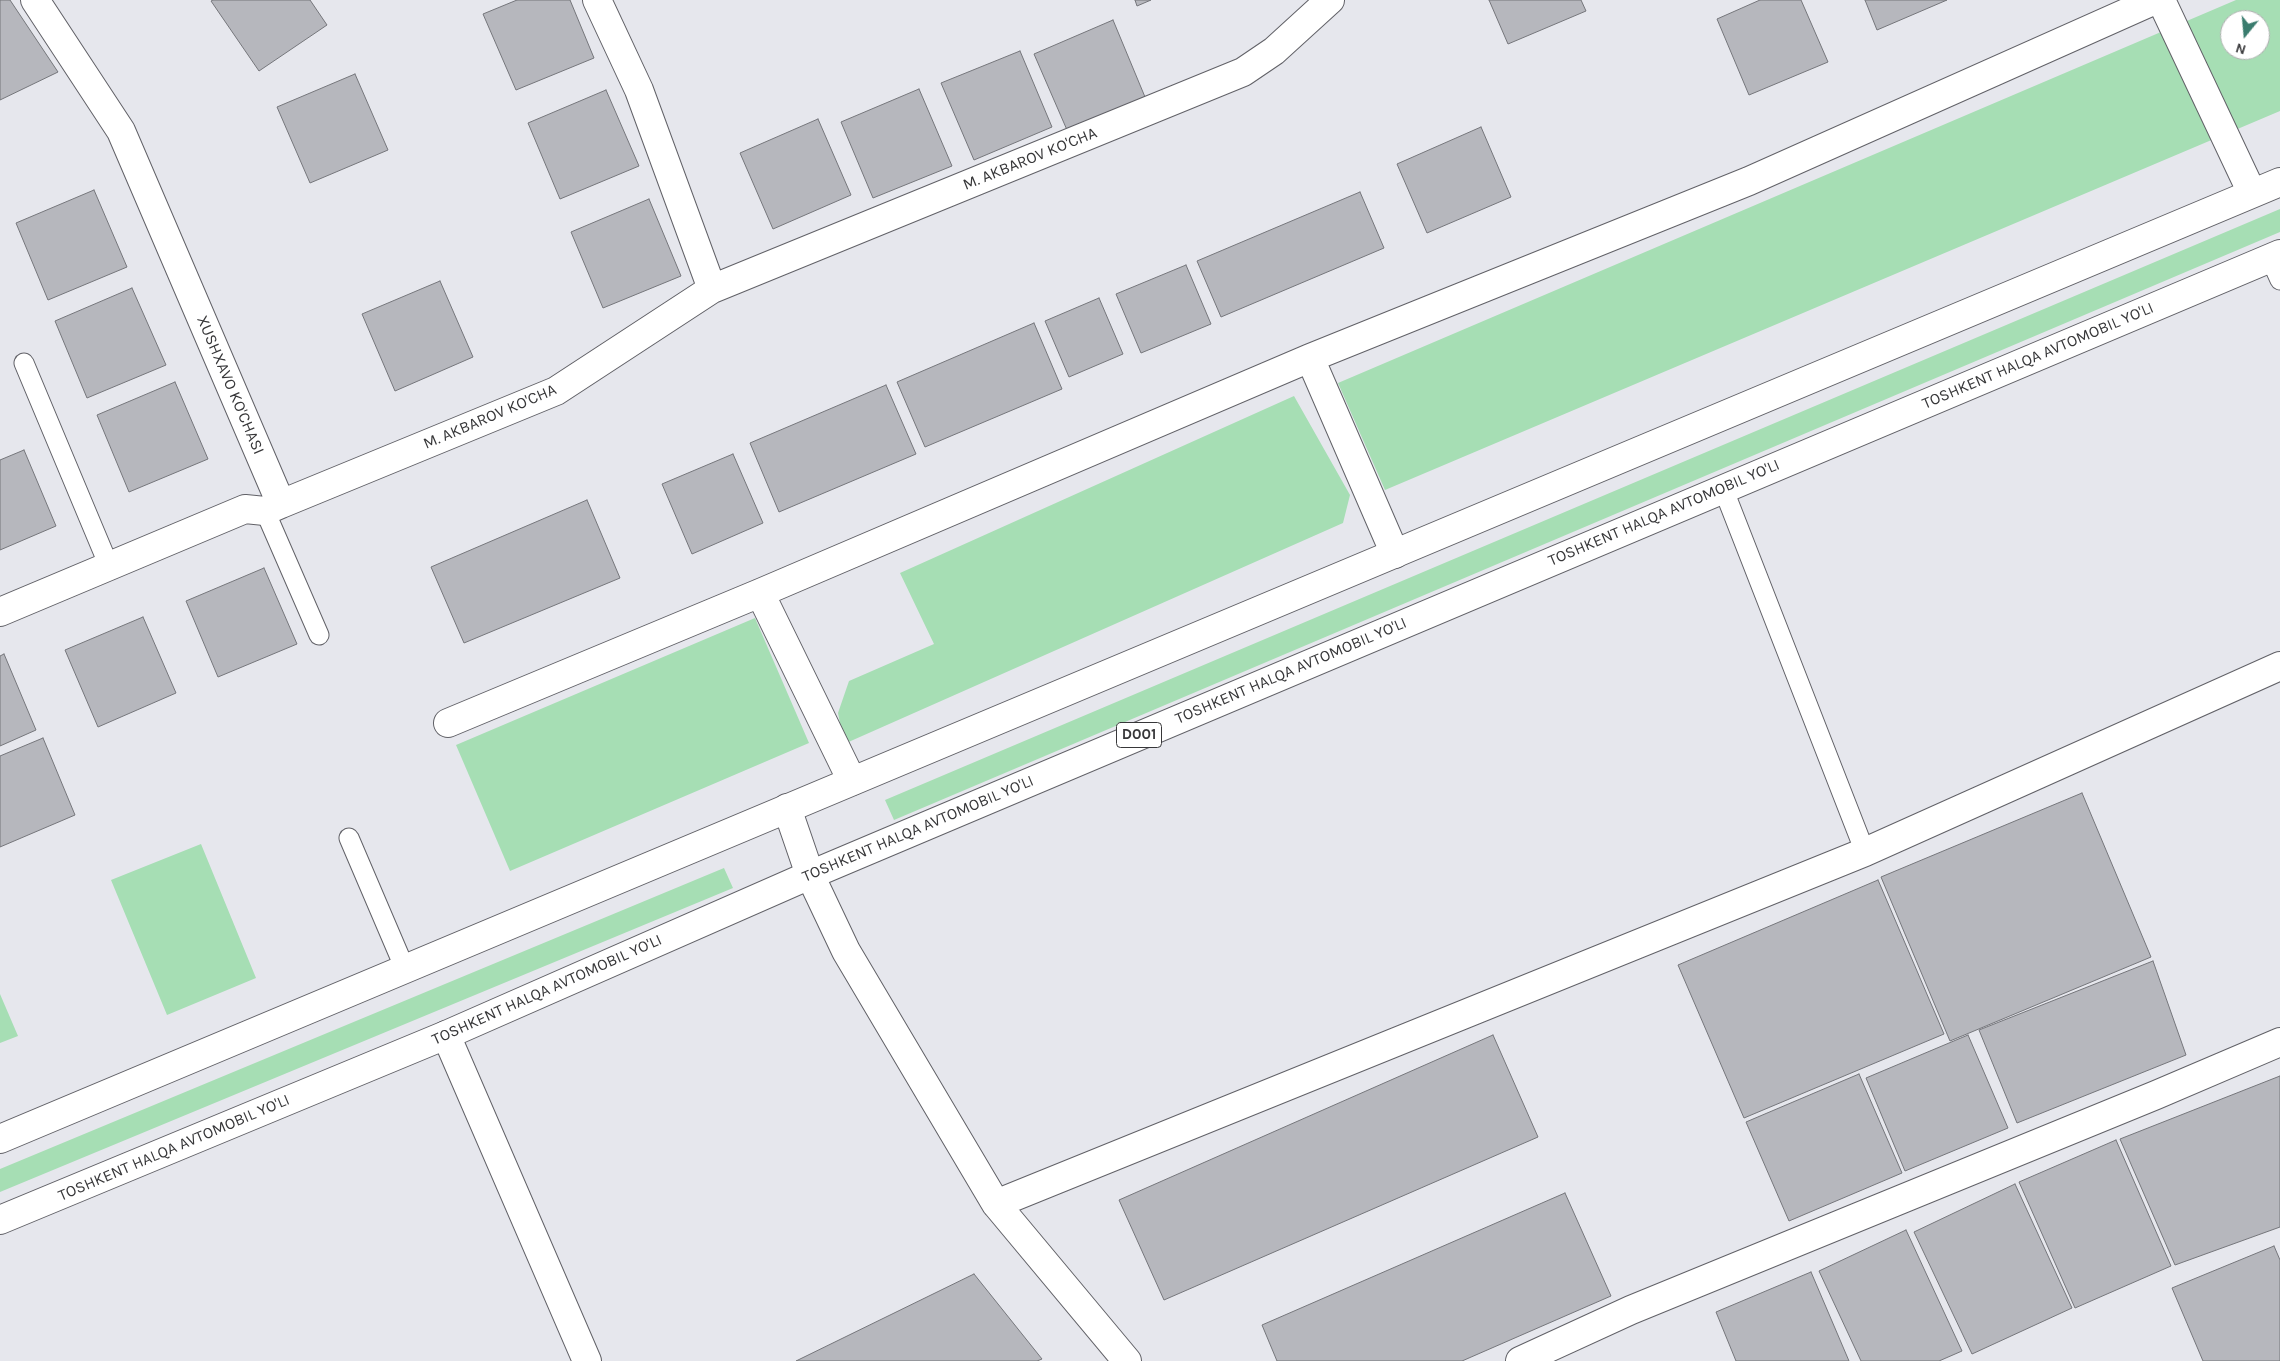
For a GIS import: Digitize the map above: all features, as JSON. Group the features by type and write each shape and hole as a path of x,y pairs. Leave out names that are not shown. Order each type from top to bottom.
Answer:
{"main road":[{"name":"XUSHXAVO KO'CHASI","path":"35,0 121,131 273,508"},
{"path":"597,0 639,90 712,289"},
{"name":"M. AKBAROV KO'CHA","path":"273,508 556,391 712,289 1243,72 1274,52 1330,0"},
{"path":"448,723 760,593 1310,358 1749,181 2155,0"},
{"path":"2161,0 2252,193"},
{"path":"0,1140 2280,182"},
{"name":"TOSHKENT HALQA AVTOMOBIL YO'LI","path":"0,1220 446,1035 810,874 1723,488 2277,264"},
{"path":"1310,358 1396,554"},
{"path":"0,612 245,509 273,508"},
{"path":"760,593 852,781"},
{"path":"996,1204 1865,852 2280,666"},
{"path":"787,808 810,874 846,951 996,1204 1127,1361"},
{"path":"446,1035 587,1361"},
{"path":"1520,1361 1630,1310 2156,1095 2280,1042"}],"lane":[{"path":"24,364 109,566"},
{"path":"1723,488 1865,852"},
{"path":"273,508 319,635"},
{"path":"349,838 405,969"}],"green space":[{"path":"2236,0 2280,0 2280,111 1385,490 1338,383"},
{"path":"2280,209 2280,232 894,820 885,800"},
{"path":"1294,396 1350,495 1343,523 844,744 838,713 849,681 934,644 900,573"},
{"path":"755,618 809,743 510,871 456,745"},
{"path":"201,844 256,978 167,1015 111,880"},
{"path":"724,868 733,888 0,1192 0,1169"},
{"path":"0,994 18,1036 0,1043"}],"building":[{"path":"0,0 10,0 58,72 0,100"},
{"path":"310,0 327,25 259,71 211,1"},
{"path":"517,0 570,0 594,58 516,90 483,14"},
{"path":"1135,0 1151,0 1137,6"},
{"path":"1489,0 1581,0 1586,11 1508,44"},
{"path":"1760,0 1801,0 1828,62 1749,95 1717,19"},
{"path":"1865,0 1947,0 1877,30"},
{"path":"1113,20 1145,97 1067,130 1034,54"},
{"path":"1020,51 1052,127 974,160 941,83"},
{"path":"355,74 388,150 310,183 277,107"},
{"path":"919,89 952,166 873,198 841,122"},
{"path":"606,90 639,166 560,199 528,123"},
{"path":"818,119 851,195 773,229 740,153"},
{"path":"1481,127 1511,197 1427,233 1397,164"},
{"path":"94,190 127,267 48,300 16,223"},
{"path":"1360,192 1384,248 1221,317 1197,261"},
{"path":"649,199 681,276 603,308 571,232"},
{"path":"1186,265 1211,324 1141,353 1116,294"},
{"path":"440,281 473,357 395,391 362,314"},
{"path":"132,288 166,365 87,398 55,321"},
{"path":"1099,298 1123,354 1069,377 1045,321"},
{"path":"1034,323 1062,389 925,447 897,382"},
{"path":"175,382 208,459 129,492 97,415"},
{"path":"886,385 916,454 779,512 750,443"},
{"path":"24,450 56,526 0,550 0,460"},
{"path":"733,454 763,523 692,554 662,484"},
{"path":"587,500 620,578 464,643 431,567"},
{"path":"264,568 297,644 218,677 186,601"},
{"path":"143,617 176,693 98,727 65,650"},
{"path":"4,654 36,730 0,746 0,656"},
{"path":"43,738 75,815 0,847 0,756"},
{"path":"2082,793 2151,957 1950,1041 1881,877"},
{"path":"1878,880 1944,1034 1744,1118 1678,965"},
{"path":"2153,961 2186,1055 2017,1123 1979,1030"},
{"path":"1493,1035 1538,1137 1164,1300 1119,1200"},
{"path":"1968,1035 2008,1128 1905,1171 1866,1078"},
{"path":"1859,1074 1902,1173 1789,1221 1746,1122"},
{"path":"2280,1076 2280,1227 2175,1265 2120,1139"},
{"path":"2116,1140 2171,1266 2075,1308 2019,1182"},
{"path":"2015,1184 2072,1308 1972,1354 1914,1232"},
{"path":"1565,1193 1611,1296 1462,1361 1277,1361 1262,1325"},
{"path":"1906,1230 1962,1351 1939,1361 1861,1361 1819,1271"},
{"path":"2274,1246 2280,1260 2280,1361 2203,1361 2172,1288"},
{"path":"1811,1272 1849,1361 1736,1361 1716,1312"},
{"path":"974,1274 1042,1359 1037,1361 796,1361"}]}
